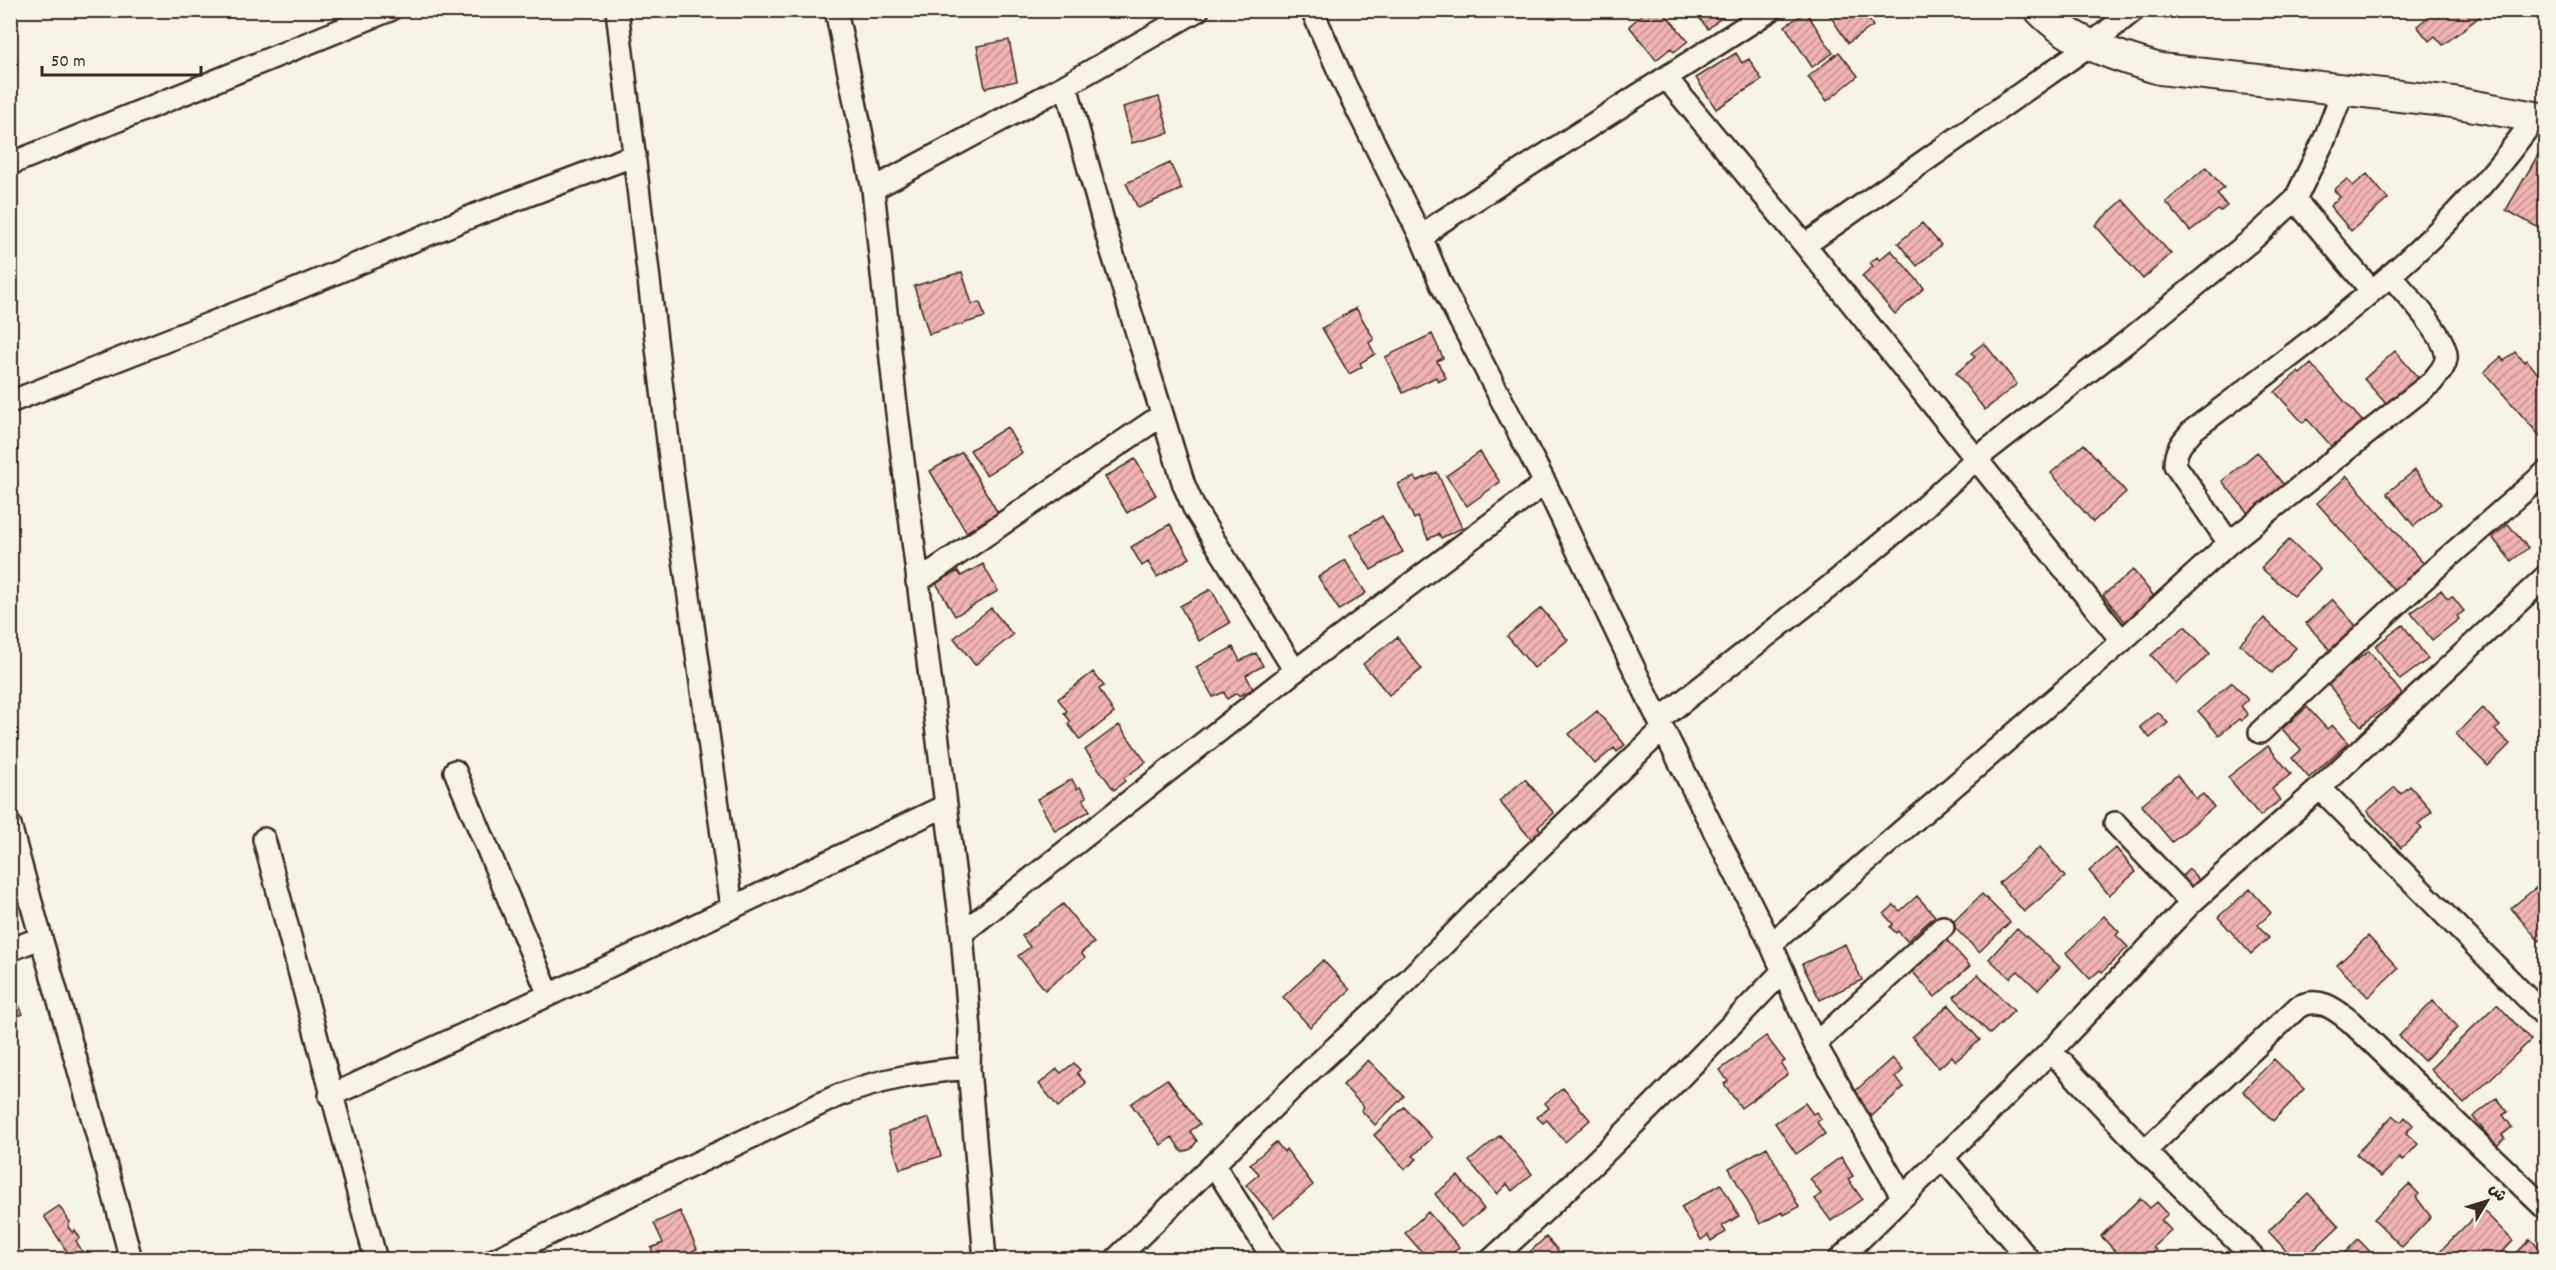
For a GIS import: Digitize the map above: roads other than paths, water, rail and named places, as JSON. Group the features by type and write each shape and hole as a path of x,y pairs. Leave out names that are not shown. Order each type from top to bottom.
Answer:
{"street":[{"path":"10,164 390,10"},
{"path":"617,10 671,466 732,907"},
{"path":"836,10 873,189 918,582 962,933 970,1031 969,1068 986,1260"},
{"path":"873,189 1066,85 1198,10"},
{"path":"1312,10 1345,85 1422,239 1441,284 1545,483 1661,725 1771,944 1815,1044 1902,1196"},
{"path":"1422,239 1436,225 1667,79 1771,10"},
{"path":"2040,10 2059,28 2091,45 2160,69 2344,88 2541,118"},
{"path":"1805,245 2091,45 2134,10"},
{"path":"1667,79 1805,245 2122,641"},
{"path":"1066,85 1108,239 1184,485 1194,508 1295,671"},
{"path":"1115,1260 1310,1071 1405,983 1661,725 1912,518 1976,459 2128,341 2254,238 2295,200 2325,138 2344,88"},
{"path":"2229,543 2175,465 2175,454 2193,430 2331,325 2431,238 2492,176 2541,118"},
{"path":"10,402 285,294 475,215 635,155"},
{"path":"2295,200 2372,290"},
{"path":"1771,944 2122,641 2229,543 2432,382 2442,370 2446,358 2442,340 2390,275"},
{"path":"918,582 1162,415"},
{"path":"2260,732 2437,567 2546,472"},
{"path":"962,933 1295,671 1545,483"},
{"path":"1839,1260 2050,1051 2191,903 2320,788 2546,576"},
{"path":"455,771 549,995"},
{"path":"2320,788 2546,1017"},
{"path":"330,1096 549,995 945,806"},
{"path":"2115,823 2191,903"},
{"path":"10,825 40,938 112,1184 131,1260"},
{"path":"264,839 330,1096 376,1260"},
{"path":"1815,1044 1943,927"},
{"path":"10,950 40,938"},
{"path":"1491,1260 1568,1190 1649,1111 1782,972"},
{"path":"2145,1151 2298,1007 2317,1001 2334,1009 2350,1021 2546,1209"},
{"path":"2050,1051 2145,1151 2256,1260"},
{"path":"494,1260 837,1096 869,1083 905,1075 969,1068"},
{"path":"1942,1157 2029,1260"},
{"path":"1214,1165 1274,1260"}]}
